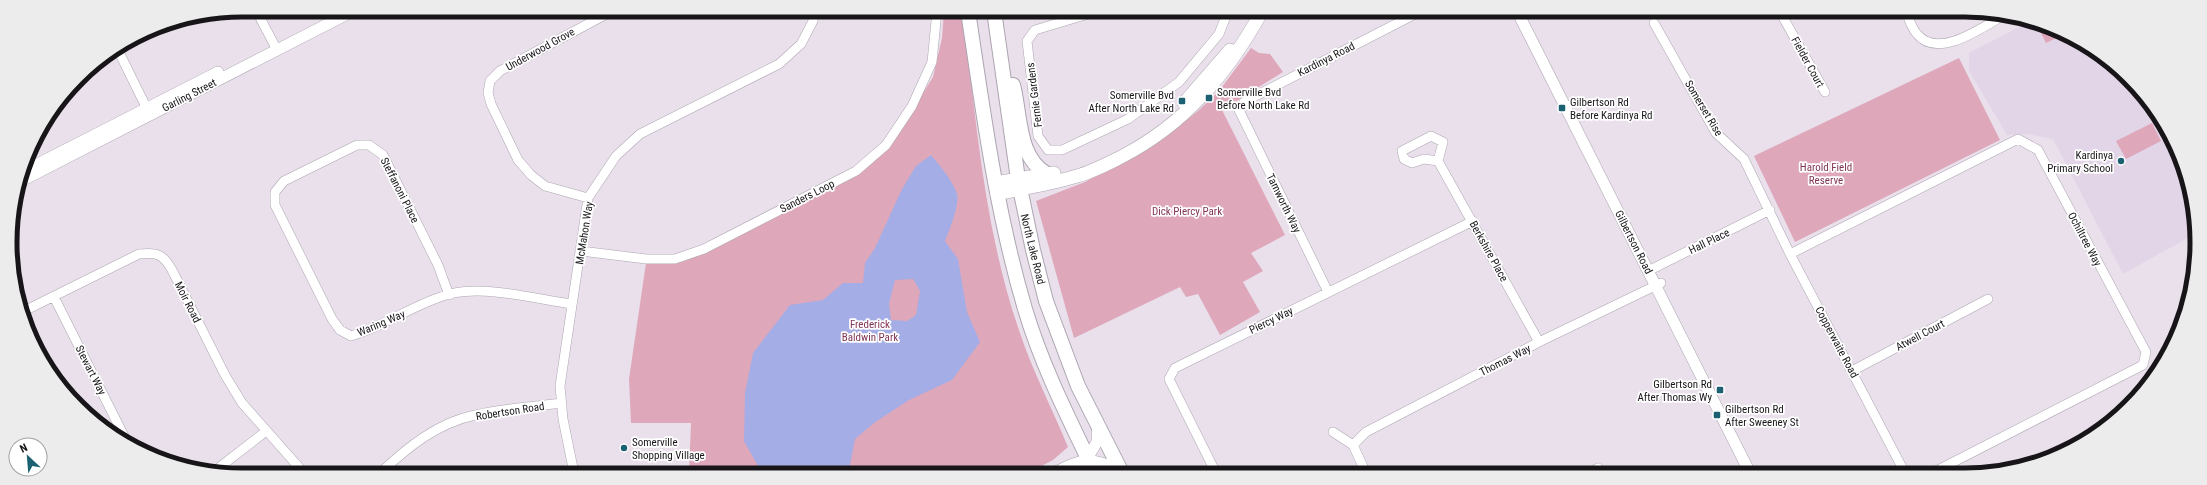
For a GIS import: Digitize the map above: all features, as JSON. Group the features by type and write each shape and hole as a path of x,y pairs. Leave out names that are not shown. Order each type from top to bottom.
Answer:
{"main road":[{"name":"North Lake Road","path":"969,17 996,188 1008,247 1025,310 1055,390 1092,468"},
{"name":"North Lake Road","path":"995,17 1019,184 1032,250 1046,301 1078,386 1120,468"},
{"path":"1019,184 1047,174 1068,171 1096,162 1133,143 1152,130 1175,112 1193,94 1227,54 1250,17"},
{"path":"996,188 1078,176 1095,170 1135,149 1165,130 1195,105 1219,78 1258,17"},
{"path":"999,43 1007,59 1027,152 1034,165 1047,174"}],"street":[{"path":"260,17 275,47"},
{"name":"Garling Street","path":"275,47 328,17"},
{"name":"Garling Street","path":"28,175 148,111 275,47 340,17"},
{"name":"Underwood Grove","path":"588,198 545,186 531,175 518,160 491,104 488,92 490,81 500,71 601,17"},
{"name":"McMahon Way","path":"573,468 561,403 560,386 588,198 616,156 640,134 779,64 802,44 813,17"},
{"name":"Sanders Loop","path":"581,251 646,259 676,259 704,250 856,171 886,146 912,106 932,62 936,17"},
{"name":"Fernie Gardens","path":"1078,17 1035,30 1027,42 1038,136 1048,150 1062,150 1128,119 1179,82 1219,34 1226,17"},
{"path":"1399,17 1401,21"},
{"name":"Kardinya Road","path":"1240,114 1239,110 1244,102 1409,17"},
{"name":"Gilbertson Road","path":"1521,17 1651,269"},
{"name":"Gilbertson Road","path":"1528,17 1748,468"},
{"name":"Fielder Court","path":"1783,17 1825,92"},
{"path":"1908,17 1917,35 1932,44 1955,42 1996,19"},
{"name":"Somerset Rise","path":"1654,23 1716,133 1744,159 1770,210"},
{"path":"120,53 148,111"},
{"name":"Tamworth Way","path":"1240,114 1328,292"},
{"name":"Ochiltree Way","path":"1790,254 2018,139 2038,150 2146,352 2143,365 1942,468"},
{"name":"Steffanoni Place","path":"275,192 284,181 357,145 369,145 383,155 438,265 449,295"},
{"name":"Berkshire Place","path":"1438,161 1473,221 1539,342"},
{"name":"Waring Way","path":"275,192 275,205 332,319 340,330 351,336 368,331 432,300 462,292 489,292 572,304"},
{"name":"Hall Place","path":"1651,269 1770,210"},
{"name":"Copperwaite Road","path":"1770,210 1790,254 1902,468"},
{"name":"Piercy Way","path":"1214,468 1169,379 1175,368 1473,221"},
{"name":"Moir Road","path":"27,309 139,254 155,252 166,260 169,265 225,375 242,404 265,432 299,468"},
{"name":"Gilbertson Road","path":"1658,284 1755,468"},
{"name":"Thomas Way","path":"1353,445 1366,432 1539,342 1658,284"},
{"name":"Stewart Way","path":"54,296 123,434"},
{"name":"Atwell Court","path":"1852,370 1988,299"},
{"name":"Robertson Road","path":"385,468 408,447 440,428 475,415 561,403"},
{"path":"1081,468 1088,459 1097,442 1098,425"},
{"path":"220,467 265,432"},
{"path":"1333,432 1353,445 1364,468"},
{"path":"1064,468 1088,459 1113,468"},
{"path":"1950,464 1952,468"}],"shaded area":[{"name":"Kardinya Primary School","path":"2023,25 2064,40 2090,55 2113,73 2143,105 2152,117 2167,143 2178,170 2186,199 2190,237 2123,274 2053,139 2027,134 2007,135 1969,71 1969,53"}],"green space":[{"name":"Frederick Baldwin Park","path":"944,17 964,17 977,134 998,257 1008,297 1026,350 1068,447 1053,460 1038,468 689,468 691,423 631,423 629,379 646,263 682,262 772,219 858,175 888,149 933,77 942,38"},
{"path":"2039,30 2058,37 2046,43"},
{"name":"Dick Piercy Park","path":"1251,48 1259,53 1270,54 1283,72 1222,110 1285,235 1251,253 1263,271 1243,282 1260,312 1220,335 1198,294 1186,297 1180,287 1074,338 1036,201 1085,182 1171,133 1198,111 1219,91"},
{"name":"Harold Field Reserve","path":"1959,58 2000,140 1795,242 1754,156"},
{"path":"2152,123 2161,141 2126,159 2116,141"}],"water":[{"path":"931,155 942,168 955,188 958,198 956,211 945,241 958,259 967,312 980,342 952,380 909,400 874,423 855,439 849,468 760,468 744,441 745,393 753,353 790,305 823,300 843,283 863,283 865,263 875,248 902,189 916,166","holes":["913,279 920,291 916,315 907,321 891,320 889,304 895,280"]}],"place":[{"name":"Somerville Bvd Before North Lake Rd","path":"1209,98"},
{"name":"Somerville Bvd After North Lake Rd","path":"1182,101"},
{"name":"Gilbertson Rd Before Kardinya Rd","path":"1562,108"},
{"name":"Kardinya Primary School","path":"2121,161"},
{"name":"Gilbertson Rd After Thomas Wy","path":"1720,390"},
{"name":"Gilbertson Rd After Sweeney St","path":"1717,415"},
{"name":"Somerville Shopping Village","path":"624,448"}]}
